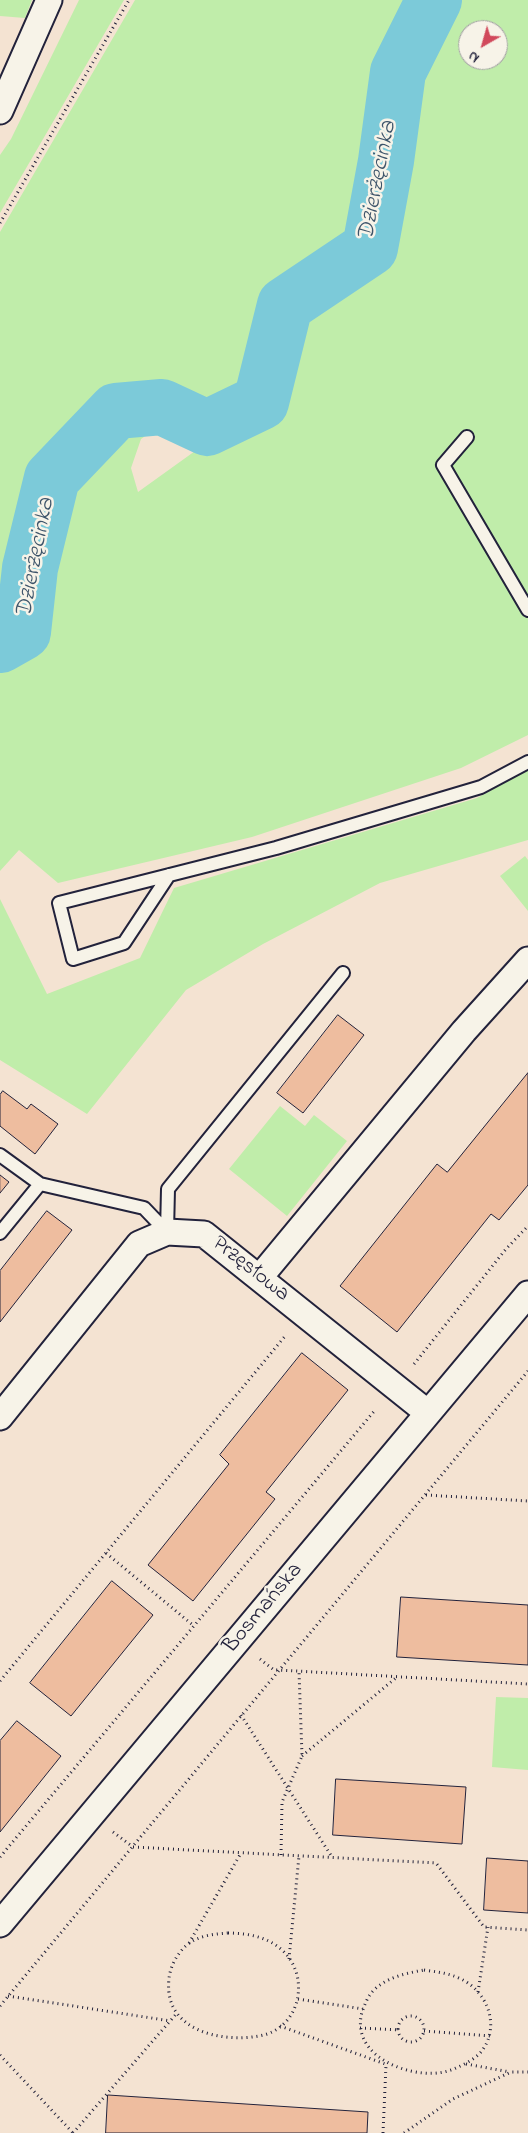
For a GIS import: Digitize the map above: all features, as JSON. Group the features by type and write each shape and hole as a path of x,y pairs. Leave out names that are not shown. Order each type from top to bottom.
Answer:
{"street":[{"path":"0,110 49,0"},
{"path":"260,1277 464,1031 528,960"},
{"name":"Przęsłowa","path":"0,1417 138,1244 167,1232 204,1234 428,1413"},
{"name":"Bosmańska","path":"0,1924 528,1294"}],"lane":[{"path":"467,437 443,465 528,610"},
{"path":"169,875 124,943 73,959 59,903 169,875 276,848 481,787 528,762"},
{"path":"167,1232 168,1189 343,973"},
{"path":"0,1155 40,1184 144,1208 167,1232"},
{"path":"0,1234 40,1184"}],"path":[{"path":"0,222 129,0"},
{"path":"0,1857 395,1386 506,1249 528,1226"},
{"path":"0,1682 304,1314"},
{"path":"0,2006 240,1715 528,1371"},
{"path":"426,1495 528,1501"},
{"path":"106,1553 194,1626"},
{"path":"237,1640 274,1670 528,1684"},
{"path":"299,1671 302,1756"},
{"path":"281,1855 282,1802 302,1756 397,1676"},
{"path":"240,1715 333,1858"},
{"path":"90,1815 132,1847 436,1863 484,1927 528,1930"},
{"path":"189,1943 208,1935 244,1933 265,1940 281,1949 294,1964 300,1982 298,1999 290,2017 280,2026 262,2036 223,2038 204,2033 187,2023 177,2013 167,1992 169,1973 176,1958 189,1943 241,1853"},
{"path":"290,1959 299,1856"},
{"path":"478,1992 488,1927"},
{"path":"280,2026 392,2067 434,2074 448,2072 466,2064 481,2052 491,2036 492,2020 486,2003 478,1992 461,1979 443,1972 424,1970 406,1973 374,1989 364,2004 359,2023 360,2028 364,2040 375,2055 392,2067"},
{"path":"8,1996 171,2021"},
{"path":"298,1999 364,2009"},
{"path":"0,2055 73,2133 177,2013"},
{"path":"412,2016 421,2021 424,2031 419,2040 408,2042 400,2036 399,2030 402,2021 412,2016"},
{"path":"360,2028 399,2030"},
{"path":"424,2031 491,2036"},
{"path":"466,2064 511,2072 528,2072"},
{"path":"383,2133 386,2065"},
{"path":"404,2133 453,2099 511,2072"}],"green space":[{"path":"0,0 32,0 25,18 0,16"},
{"path":"79,0 124,0 0,213 0,155 11,139"},
{"path":"135,0 528,0 528,735 461,768 252,837 58,883 19,850 0,871 0,232","holes":["161,425 209,441 138,492 131,468 141,439"]},
{"path":"528,769 528,840 380,883 263,944 186,990 87,1114 0,1060 0,899 47,994 140,958 174,888 477,798"},
{"path":"525,856 528,860 528,911 500,876"},
{"path":"280,1106 305,1126 314,1115 347,1141 287,1216 229,1169"},
{"path":"496,1697 528,1698 528,1770 492,1767"}],"building":[{"path":"338,1015 364,1035 303,1113 277,1093"},
{"path":"528,1073 528,1185 499,1220 491,1214 397,1332 340,1286 437,1164 447,1172"},
{"path":"3,1091 27,1109 31,1104 58,1124 35,1154 0,1126 0,1095"},
{"path":"0,1175 9,1182 0,1193"},
{"path":"47,1211 72,1230 0,1322 0,1271"},
{"path":"302,1353 348,1390 266,1492 275,1499 193,1601 148,1565 229,1464 220,1455"},
{"path":"112,1581 153,1615 71,1716 30,1683"},
{"path":"401,1597 528,1605 528,1665 397,1657"},
{"path":"17,1721 61,1756 0,1832 0,1741"},
{"path":"336,1779 466,1787 462,1844 333,1835"},
{"path":"487,1858 528,1861 528,1913 484,1910"},
{"path":"108,2095 368,2112 367,2133 106,2133"}],"waterway":[{"name":"Dzierżęcinka","path":"0,645 23,632 30,568 52,478 116,411 162,407 207,428 261,402 285,305 370,248 386,161 398,72 434,0"}]}
